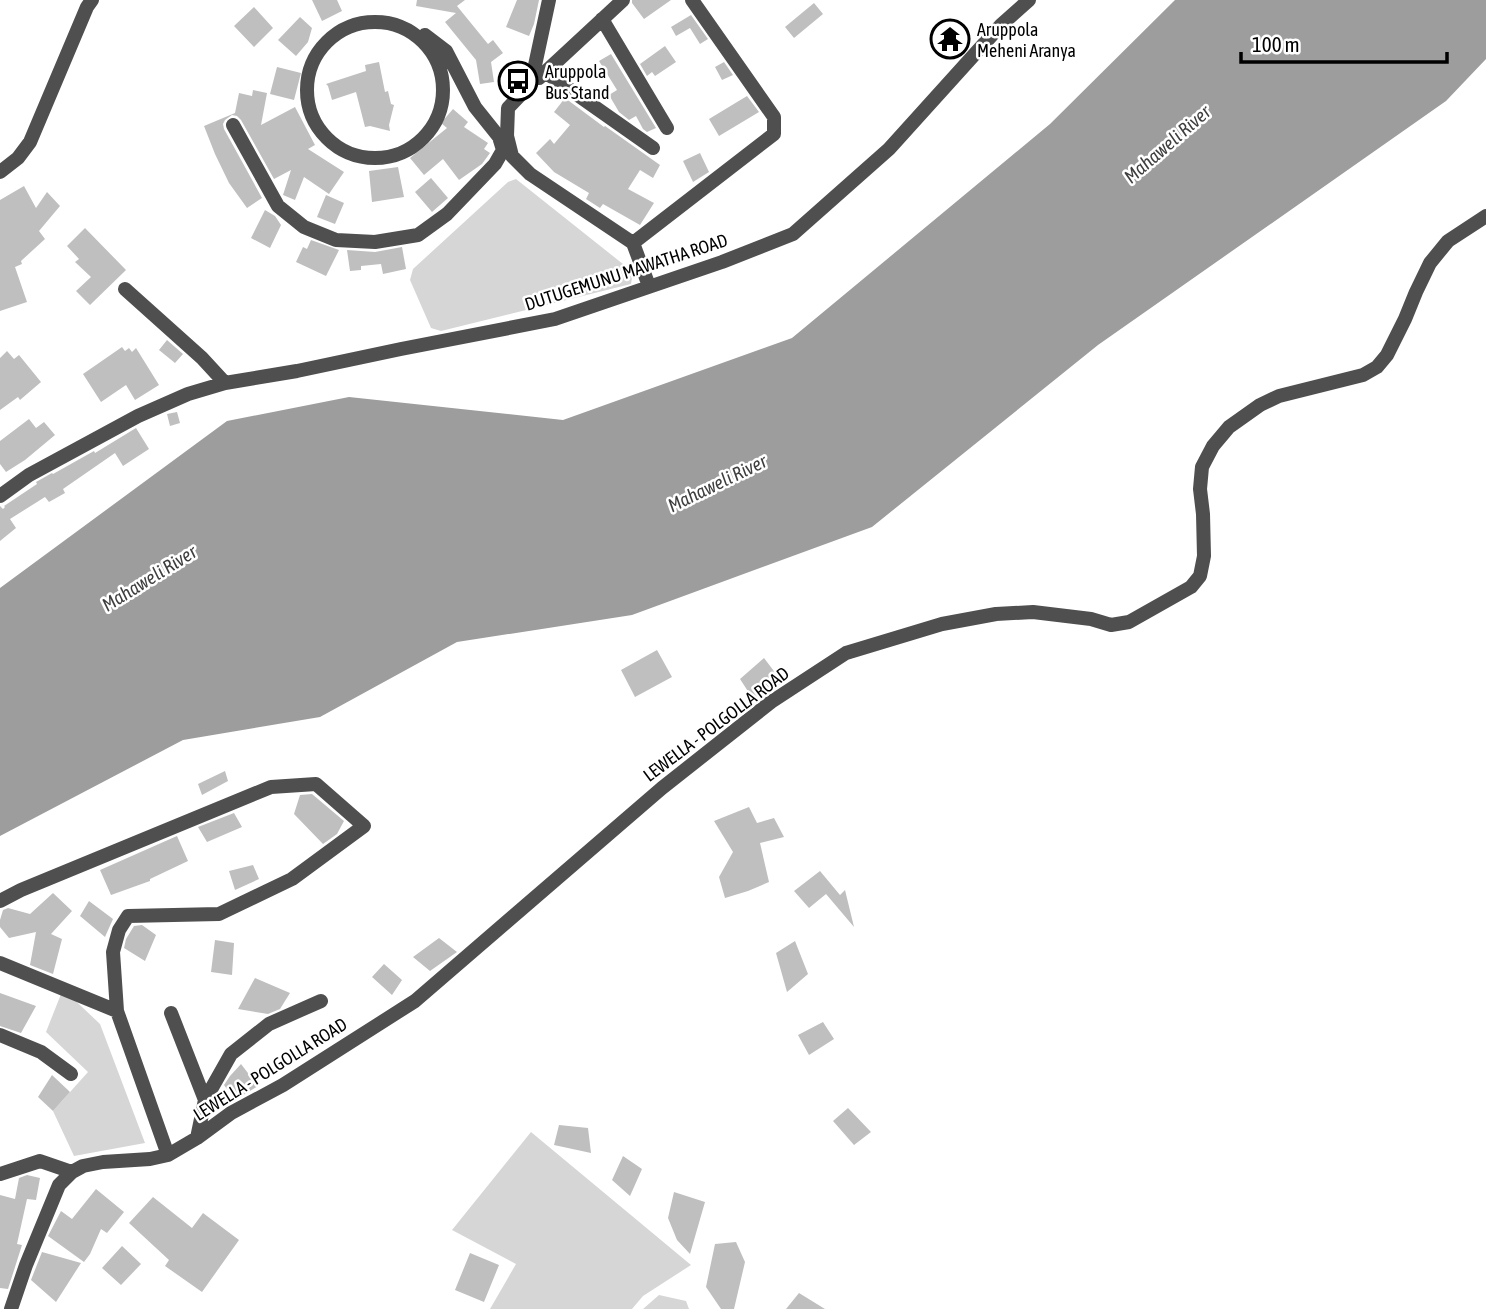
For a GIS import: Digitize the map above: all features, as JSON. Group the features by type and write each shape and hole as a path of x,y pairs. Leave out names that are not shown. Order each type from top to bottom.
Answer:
{"street":[{"path":"0,172 18,159 30,142 92,0"},
{"path":"531,84 549,0"},
{"path":"508,153 508,108 623,0"},
{"path":"633,243 774,134 774,117 692,0"},
{"name":"DUTUGEMUNU MAWATHA ROAD","path":"0,496 29,475 138,416 188,394 225,383 555,319 722,262 793,234 889,149 1001,26 1029,0"},
{"path":"601,19 667,128"},
{"path":"405,27 428,46 442,73 444,88 438,117 431,130 409,150 395,156 365,159 337,148 326,139 310,114 306,99 309,69 323,43 334,33 361,21 391,22 422,32 446,51 475,107 508,153 530,174 633,243 649,286"},
{"path":"545,72 653,148"},
{"path":"233,125 278,206 304,227 336,240 375,242 418,235 447,214 508,153"},
{"name":"LEWELLA - POLGOLLA ROAD","path":"72,1172 83,1166 103,1162 168,1155 231,1113 283,1085 415,1002 673,779 771,702 846,653 942,624 996,614 1033,612 1091,619 1111,625 1129,622 1191,587 1200,576 1204,556 1200,489 1202,467 1213,446 1229,427 1260,405 1279,396 1363,375 1377,367 1387,355 1430,263 1448,241 1486,216"},
{"path":"125,289 202,358 225,383"},
{"path":"0,901 271,787 316,784 364,826 292,879 219,914 128,916 113,952 117,1011 168,1155"},
{"path":"0,963 117,1011"},
{"path":"197,1138 205,1100 231,1054 269,1024 321,1000"},
{"path":"171,1013 205,1100"},
{"path":"0,1035 41,1052 71,1074"},
{"path":"0,1174 40,1161 72,1172 59,1185 11,1309"}],"shaded area":[{"path":"516,179 633,272 631,284 441,331 431,328 410,280 413,269 508,182"},
{"path":"63,989 100,1024 145,1143 74,1156 53,1111 88,1072 46,1032"},
{"path":"531,1132 691,1265 643,1296 632,1309 490,1309 516,1264 452,1230"},
{"path":"659,1295 686,1301 689,1309 643,1309"}],"water":[{"name":"Mahaweli River","path":"1175,0 1486,0 1486,59 1446,101 1098,345 872,527 632,615 457,642 320,717 183,740 0,836 0,588 227,421 349,397 563,420 792,338 1050,124"}],"building":[{"path":"312,0 337,0 342,11 322,21"},
{"path":"417,0 465,0 457,6 488,44 493,40 503,53 491,62 494,82 480,84 476,60 445,22 456,13 416,6"},
{"path":"517,0 539,0 529,36 506,27"},
{"path":"632,0 671,0 644,19"},
{"path":"814,3 823,14 794,38 785,27"},
{"path":"254,7 273,28 254,47 234,26"},
{"path":"691,15 708,39 700,44 690,28 676,36 671,27"},
{"path":"300,17 312,28 308,42 296,56 278,40"},
{"path":"665,46 676,62 655,76 652,72 647,76 640,64"},
{"path":"611,54 656,128 647,132 636,116 629,120 619,112 609,95 617,90 599,61"},
{"path":"379,62 385,92 388,91 391,104 394,105 390,131 365,127 356,92 332,100 326,84 366,71 365,65"},
{"path":"724,62 733,75 722,80 715,67"},
{"path":"277,67 301,73 294,100 270,94"},
{"path":"253,90 267,93 261,125 295,107 315,145 308,149 344,172 329,194 304,177 295,200 283,195 291,170 274,179 241,120 232,115 225,120 224,129 262,198 247,208 229,183 204,126 235,113 239,93 252,96"},
{"path":"747,96 759,112 719,136 709,119"},
{"path":"565,98 660,165 653,178 640,170 628,189 654,203 640,225 603,204 600,208 586,199 589,193 554,172 536,153 550,139 554,144 570,125 554,112"},
{"path":"453,109 468,122 464,127 488,143 484,149 490,153 482,164 459,180 443,159 424,175 410,158 447,128 441,123"},
{"path":"700,153 709,172 693,182 683,161"},
{"path":"398,167 404,197 372,202 369,171"},
{"path":"431,178 448,198 432,212 415,192"},
{"path":"24,186 36,208 47,192 60,206 39,231 45,239 21,261 22,264 15,267 27,302 0,311 0,200"},
{"path":"326,195 344,203 335,224 317,217"},
{"path":"265,210 275,216 281,225 270,248 251,238"},
{"path":"85,228 126,270 90,305 76,291 91,277 75,262 79,259 67,246"},
{"path":"311,240 339,250 326,276 296,262 303,247 307,249"},
{"path":"402,247 406,269 383,274 381,264 361,266 361,270 350,271 347,250 375,252"},
{"path":"167,340 183,354 175,363 159,350"},
{"path":"122,347 125,351 129,348 132,352 136,348 159,385 135,400 126,385 101,402 83,374"},
{"path":"7,351 14,359 19,355 41,382 20,400 18,397 0,410 0,358"},
{"path":"177,412 180,423 170,426 167,414"},
{"path":"29,419 36,428 44,422 55,435 6,472 0,464 0,441"},
{"path":"136,428 149,449 123,466 115,453 63,489 65,493 49,502 45,497 10,519 16,528 0,541 0,506 3,509 37,484 36,482 94,451 95,453"},
{"path":"657,650 672,677 635,697 621,670"},
{"path":"764,658 783,683 753,699 740,679"},
{"path":"225,771 228,781 202,795 198,784"},
{"path":"312,794 344,821 337,834 323,844 294,814 300,795"},
{"path":"749,807 757,823 774,818 784,837 760,843 769,882 725,898 719,877 733,852 714,821"},
{"path":"234,813 242,827 207,842 198,827"},
{"path":"177,836 188,861 150,881 111,895 100,870"},
{"path":"253,865 259,879 235,890 229,871"},
{"path":"820,871 840,895 845,890 854,927 826,894 809,908 794,891"},
{"path":"53,893 72,911 51,934 62,939 53,974 30,965 36,932 9,938 0,927 0,920 3,910 8,908 30,914"},
{"path":"89,901 113,919 105,937 80,916"},
{"path":"142,925 156,935 145,961 124,948 134,926"},
{"path":"439,938 457,952 430,971 413,957"},
{"path":"215,940 234,943 232,975 211,972"},
{"path":"795,941 808,974 787,992 776,953"},
{"path":"384,964 402,980 392,995 372,977"},
{"path":"255,978 290,993 280,1009 268,1014 238,1009"},
{"path":"0,993 36,1006 21,1033 0,1026"},
{"path":"823,1022 834,1039 809,1055 798,1035"},
{"path":"241,1064 258,1086 235,1100 224,1085"},
{"path":"52,1075 70,1092 53,1111 38,1097"},
{"path":"848,1108 871,1132 854,1145 833,1121"},
{"path":"559,1125 588,1128 591,1153 554,1145"},
{"path":"623,1156 642,1169 630,1196 612,1180"},
{"path":"27,1175 40,1178 36,1200 27,1199 17,1244 22,1245 8,1289 0,1288 0,1195 15,1199 19,1178"},
{"path":"96,1189 124,1212 107,1233 101,1229 84,1262 48,1236 61,1211 72,1219"},
{"path":"674,1192 705,1202 690,1254 677,1240 668,1218"},
{"path":"153,1197 192,1228 203,1213 239,1240 202,1292 165,1266 169,1260 129,1223"},
{"path":"736,1242 745,1262 734,1309 721,1309 706,1287 715,1244"},
{"path":"122,1246 141,1264 121,1285 102,1268"},
{"path":"42,1252 81,1263 56,1302 31,1280"},
{"path":"470,1253 499,1265 484,1302 455,1290"},
{"path":"799,1293 825,1309 786,1309"}],"place":[{"name":"Aruppola Meheni Aranya","path":"950,39"},
{"name":"Aruppola Bus Stand","path":"518,81"}]}
